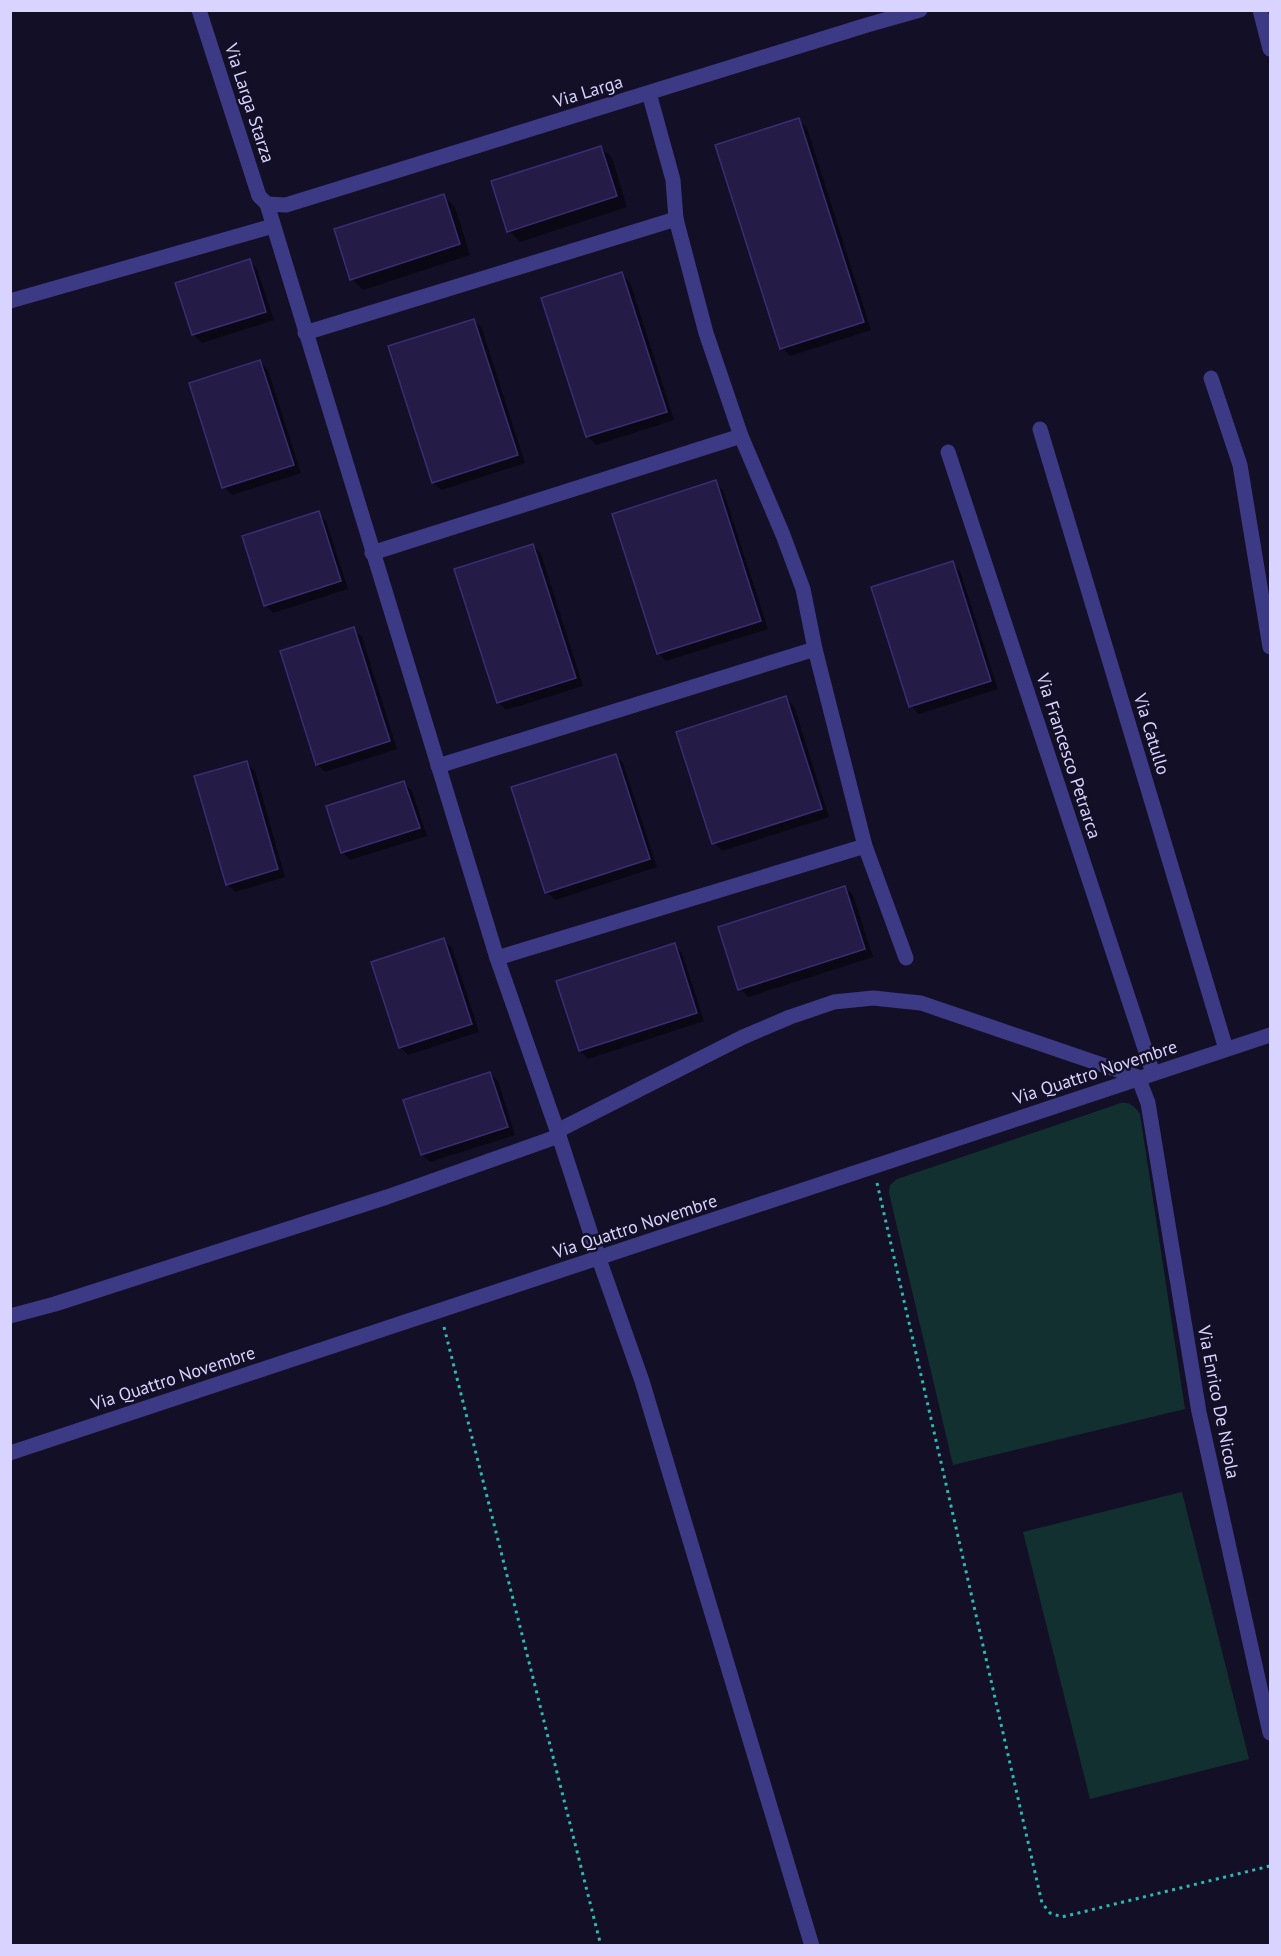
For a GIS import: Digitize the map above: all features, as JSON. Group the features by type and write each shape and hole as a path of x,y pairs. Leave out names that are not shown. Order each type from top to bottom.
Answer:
{"street":[{"name":"Via Larga Starza","path":"200,10 259,196 267,204 497,958 642,1381 812,1946"},
{"name":"Via Larga","path":"267,204 286,205 920,10"},
{"path":"1260,10 1270,49"},
{"path":"649,93 673,180 676,219 706,333 741,436 783,535 802,589 865,846 906,958"},
{"path":"305,333 676,219"},
{"path":"10,301 273,226"},
{"path":"1211,378 1240,465 1270,647"},
{"name":"Via Catullo","path":"1040,429 1226,1049"},
{"path":"372,553 741,436"},
{"name":"Via Francesco Petrarca","path":"948,452 1146,1075"},
{"path":"438,766 815,649"},
{"path":"497,958 865,846"},
{"path":"10,1316 55,1304 387,1197 558,1133 742,1037 834,1002 873,998 921,1003 1146,1075"},
{"name":"Via Quattro Novembre","path":"10,1453 1270,1035"},
{"name":"Via Enrico De Nicola","path":"1146,1075 1148,1103 1199,1412 1270,1733"}],"path":[{"path":"873,1167 1042,1904 1050,1913 1062,1917 1270,1866"},
{"path":"440,1311 601,1946"}],"green space":[{"path":"1121,1103 1132,1105 1140,1114 1185,1409 953,1465 889,1193 890,1185 897,1179"},
{"path":"1182,1492 1249,1759 1090,1799 1023,1532"}],"building":[{"path":"799,118 864,322 780,349 715,145"},
{"path":"601,146 617,196 507,232 491,181"},
{"path":"444,194 460,244 350,280 334,229"},
{"path":"250,259 266,312 192,335 175,283"},
{"path":"622,272 667,412 586,437 541,298"},
{"path":"474,319 518,455 432,483 388,346"},
{"path":"260,360 294,465 222,488 189,383"},
{"path":"716,480 761,621 657,654 612,514"},
{"path":"319,511 341,581 264,606 242,536"},
{"path":"533,544 576,678 497,703 454,569"},
{"path":"953,561 991,681 909,707 871,587"},
{"path":"354,627 390,741 316,765 280,651"},
{"path":"786,696 822,809 712,844 676,732"},
{"path":"616,754 650,859 545,893 511,787"},
{"path":"247,761 278,869 226,885 194,776"},
{"path":"404,781 420,828 341,853 326,806"},
{"path":"845,886 865,949 738,990 718,927"},
{"path":"444,938 472,1024 399,1048 371,962"},
{"path":"675,943 697,1013 579,1051 556,981"},
{"path":"490,1072 508,1127 421,1155 403,1100"}]}
